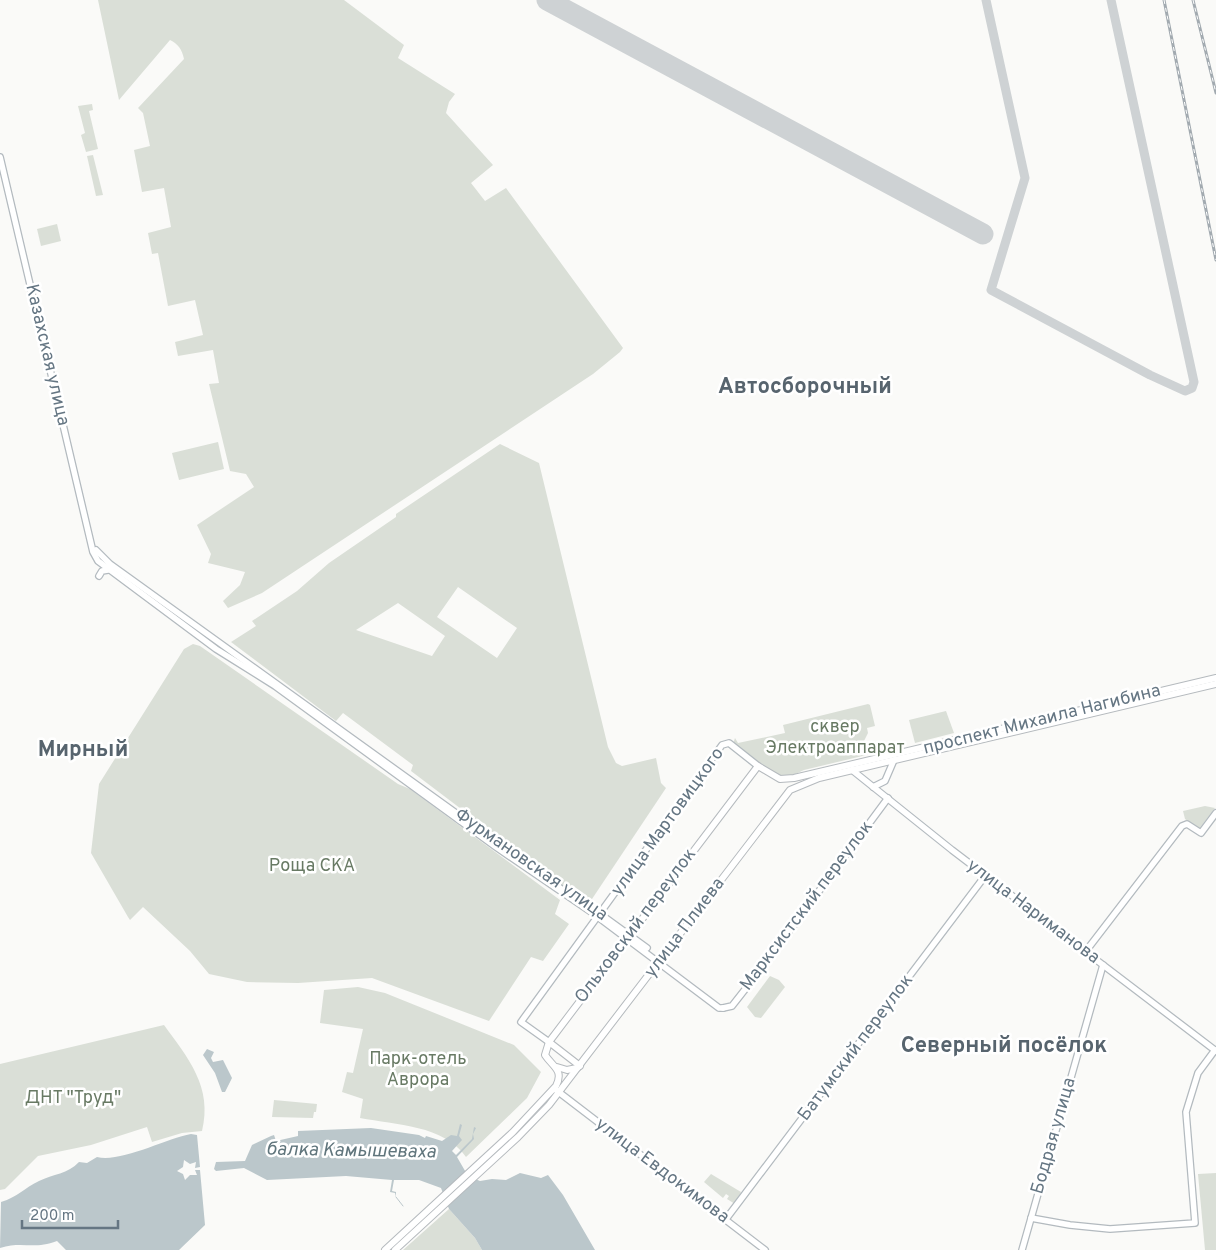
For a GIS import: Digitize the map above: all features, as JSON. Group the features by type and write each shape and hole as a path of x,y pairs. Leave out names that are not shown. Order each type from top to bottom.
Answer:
{"main road":[{"name":"проспект Михаила Нагибина","path":"758,766 780,779 794,778 880,761 1216,678"},
{"name":"проспект Михаила Нагибина","path":"790,790 810,780 866,767 880,761 894,760 1216,684"},
{"name":"Ольховский переулок","path":"549,1042 758,766"},
{"name":"улица Плиева","path":"424,1218 479,1167 579,1067 790,790"},
{"path":"549,1042 579,1067 567,1070 557,1067 545,1055 549,1042"},
{"path":"556,1089 560,1077 557,1067"},
{"path":"385,1250 424,1218"},
{"path":"395,1250 424,1218"}],"street":[{"name":"Казахская улица","path":"0,157 93,552 109,570"},
{"path":"0,189 7,188"},
{"path":"90,533 101,558 168,604 276,684"},
{"path":"99,576 109,570 216,649 276,684"},
{"path":"163,610 168,604"},
{"path":"216,649 220,642"},
{"name":"Фурмановская улица","path":"276,684 496,847 628,936 719,1008 723,1008"},
{"name":"улица Мартовицкого","path":"549,1042 521,1022 726,742 758,766"},
{"path":"888,798 885,781 888,770 894,760"},
{"path":"864,780 863,773 866,767 880,761 888,770"},
{"name":"улица Нариманова","path":"852,770 986,876 1215,1050"},
{"path":"873,787 885,781"},
{"name":"Марксистский переулок","path":"723,1008 732,1006 888,798"},
{"path":"1086,951 1185,823 1201,833 1216,814"},
{"name":"Батумский переулок","path":"726,1219 986,876"},
{"name":"Бодрая улица","path":"1022,1250 1103,965"},
{"path":"1031,1218 1070,1225 1110,1229 1192,1225 1196,1221 1186,1112 1198,1073 1215,1050"},
{"name":"улица Евдокимова","path":"556,1089 765,1250"}],"green space":[{"path":"98,0 344,0 404,45 398,58 455,94 449,102 446,113 493,165 471,183 485,201 506,188 623,348 593,374 262,593 228,608 223,601 240,585 245,572 208,563 211,554 197,525 254,487 246,474 230,471 209,384 219,383 213,350 178,356 175,342 203,335 195,300 168,306 158,253 152,254 148,233 171,227 164,188 142,192 134,150 150,146 143,113 138,108 184,59 179,47 170,40 119,100"},
{"path":"92,104 93,110 89,111 98,149 86,152 81,135 85,133 78,106"},
{"path":"93,155 103,195 96,196 87,156"},
{"path":"57,224 61,241 41,246 37,229"},
{"path":"218,442 224,469 179,480 172,453"},
{"path":"500,444 539,463 608,747 616,763 622,766 656,758 661,783 666,788 588,905 411,771 413,765 343,713 336,721 231,642 256,626 252,621 297,591 329,563 396,517 396,514","holes":["458,587 517,628 497,658 437,617","398,603 445,636 432,656 356,630"]},
{"name":"Роща СКА","path":"193,644 200,646 398,784 410,789 560,900 555,914 569,924 543,961 531,957 489,1021 372,978 298,983 247,982 209,974 190,951 143,907 130,920 91,853 99,784 184,649"},
{"name":"cквер Электроаппарат","path":"870,705 875,726 867,728 868,733 864,741 870,744 879,742 879,752 804,770 787,778 771,771 733,744 735,738 738,743 785,733 783,725"},
{"path":"946,711 954,733 915,743 909,720"},
{"path":"1205,806 1215,808 1199,829 1185,819 1183,811"},
{"path":"770,976 779,980 785,987 761,1018 755,1017 747,1007"},
{"name":"Парк-отель Аврора","path":"358,987 385,993 514,1045 541,1072 527,1098 466,1157 457,1146 432,1132 404,1125 360,1118 363,1099 342,1092 347,1072 353,1073 363,1029 320,1023 324,990"},
{"name":"ДНТ \"Труд\"","path":"164,1025 182,1049 201,1087 205,1115 202,1131 182,1133 152,1142 147,1127 91,1145 38,1156 5,1189 0,1190 0,1064"},
{"path":"274,1100 317,1104 316,1112 314,1112 313,1118 272,1117"},
{"path":"1216,1173 1216,1250 1205,1250 1198,1174"},
{"path":"711,1174 741,1192 735,1204 727,1199 729,1196 726,1194 723,1198 704,1182"},
{"path":"449,1209 475,1238 482,1250 403,1250"}],"water":[{"path":"207,1049 214,1052 211,1058 213,1062 223,1060 232,1078 225,1092 222,1092 215,1073 203,1055"},
{"name":"балка Камышеваха","path":"460,1124 462,1125 459,1136 462,1140 452,1151 456,1155 472,1139 474,1127 476,1128 473,1134 474,1139 457,1157 468,1176 480,1181 492,1179 506,1180 520,1173 541,1178 548,1175 563,1195 595,1250 482,1250 475,1238 449,1209 441,1188 419,1180 394,1180 392,1191 396,1192 396,1197 395,1193 390,1192 392,1180 346,1176 267,1180 244,1168 216,1171 214,1169 216,1162 245,1161 252,1145 274,1135 276,1141 298,1136 298,1131 371,1128 419,1135 425,1138 426,1136 442,1141 451,1135 457,1136"},
{"path":"191,1134 197,1135 200,1167 195,1168 196,1162 190,1164 184,1160 183,1167 177,1171 183,1174 185,1180 190,1175 197,1175 195,1170 200,1170 205,1225 179,1250 66,1250 57,1241 41,1245 15,1245 0,1248 1,1202 12,1198 39,1181 70,1169 79,1162 87,1163 97,1157 118,1157 130,1154"}],"waterway":[{"path":"396,1197 403,1206"}],"taxiway":[{"path":"986,0 1025,178 991,290 1150,375 1185,391 1192,388 1194,382 1111,0"}],"runway":[{"path":"547,0 983,234"}],"railway":[{"path":"1164,0 1216,260"},
{"path":"1193,0 1216,93"}],"district":[{"name":"Автосборочный","path":"805,387"},
{"name":"Мирный","path":"83,750"},
{"name":"Северный посёлок","path":"1004,1046"}]}
